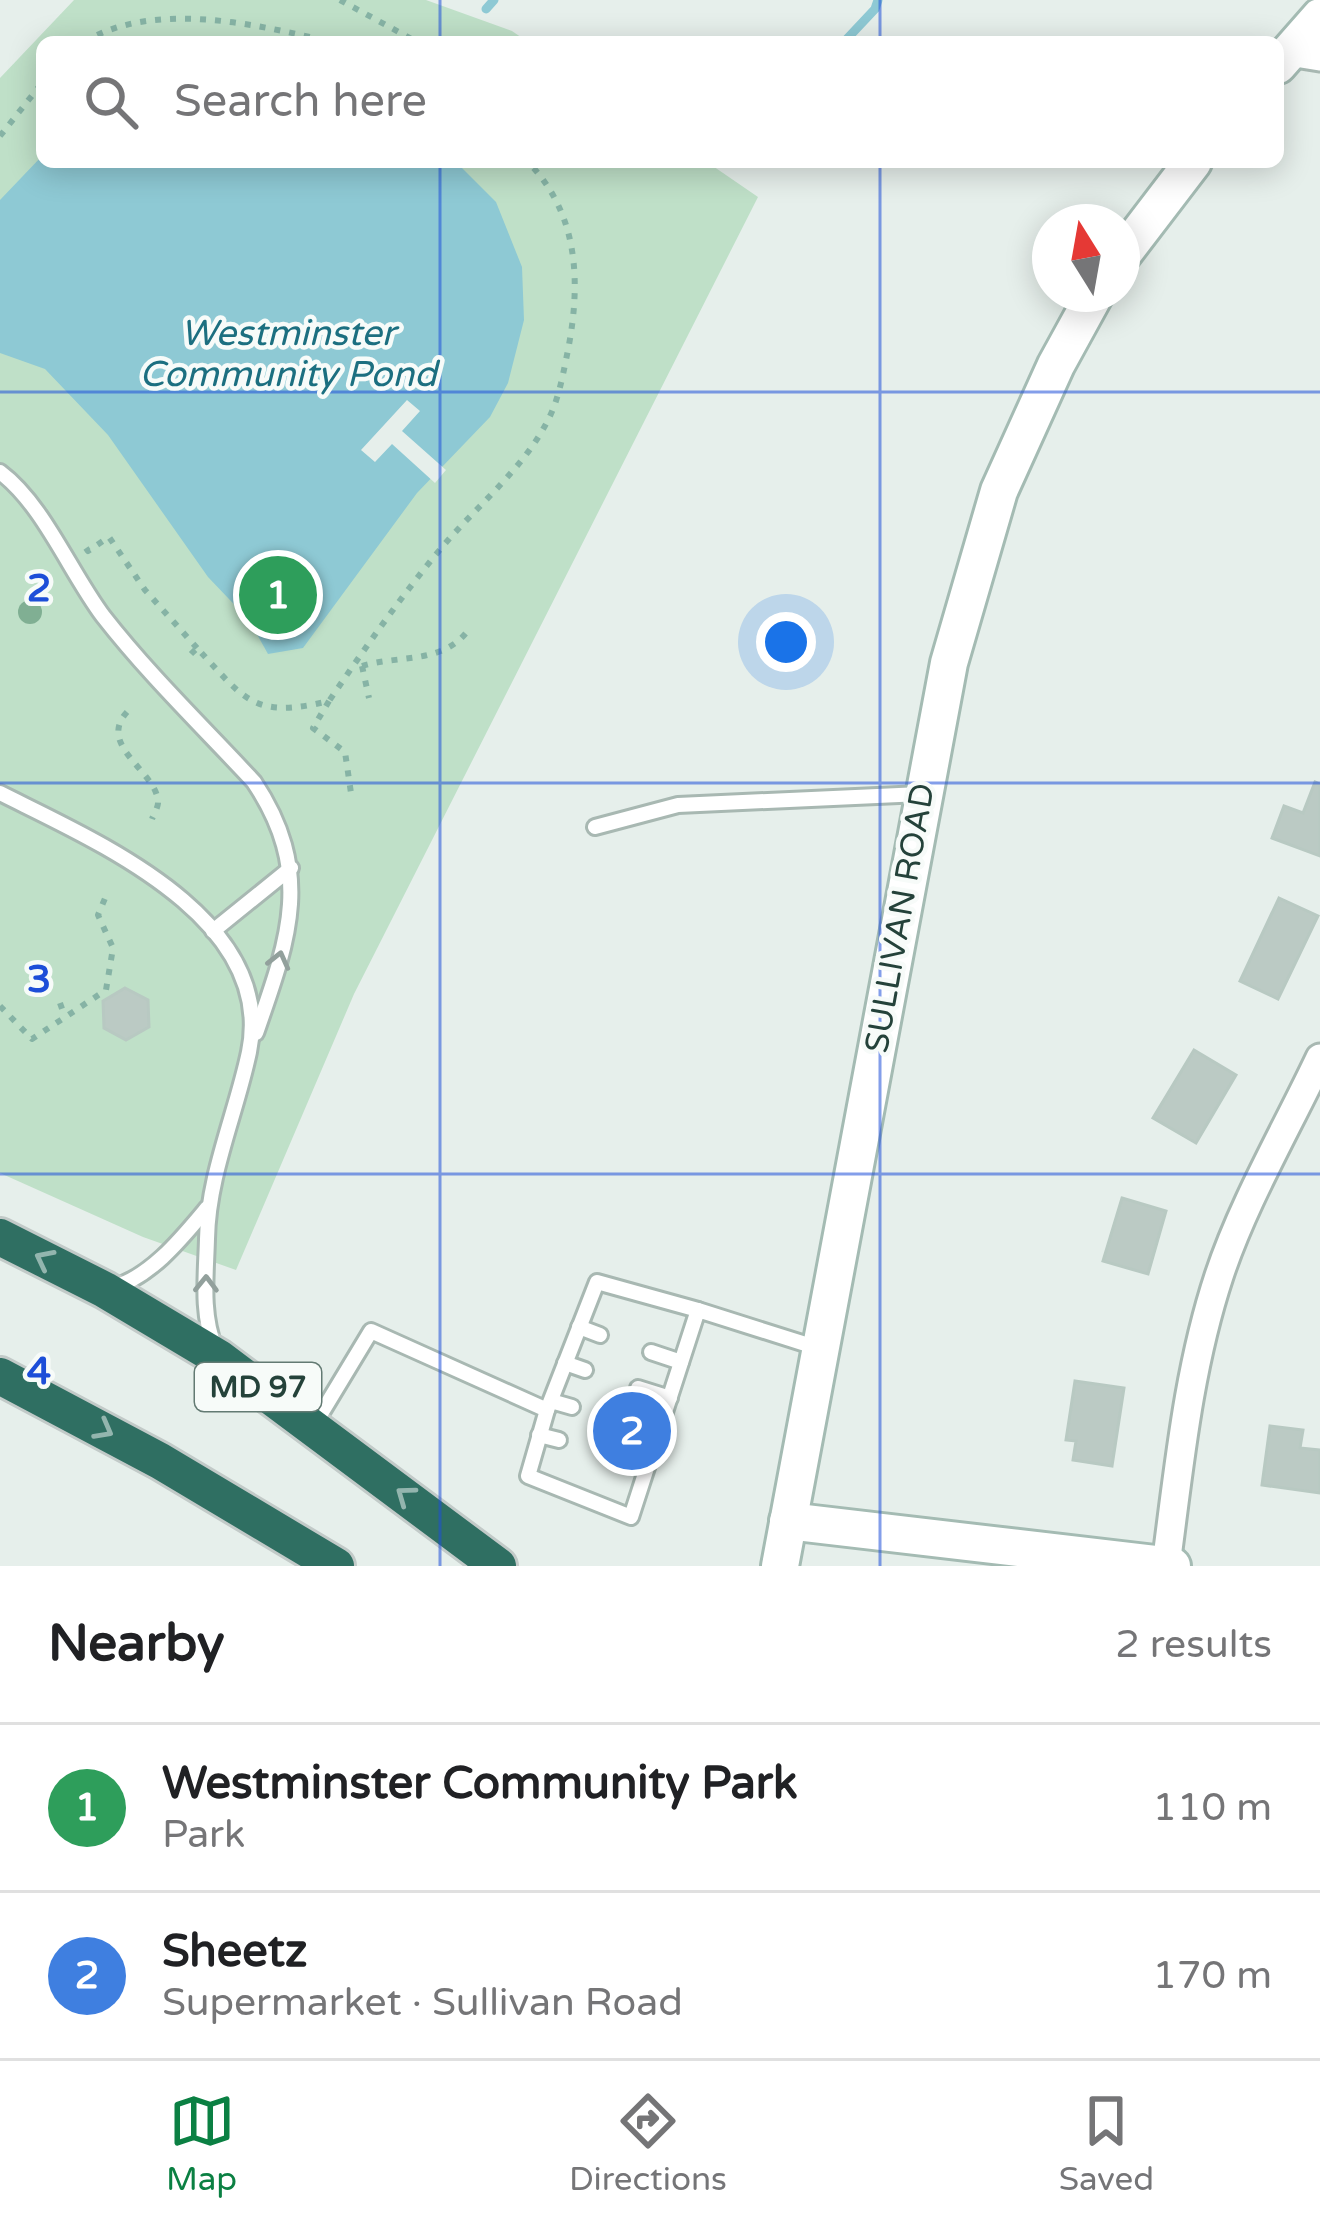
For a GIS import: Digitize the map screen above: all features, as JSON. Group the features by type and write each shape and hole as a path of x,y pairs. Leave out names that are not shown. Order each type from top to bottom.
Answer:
{"highway":[{"name":"MD 97","path":"0,1237 105,1290 219,1358 497,1566"},
{"path":"0,1376 160,1461 335,1566"}],"street":[{"path":"1296,58 1320,17"},
{"path":"1140,231 1188,168"},
{"name":"SULLIVAN ROAD","path":"780,1566 949,663 981,542 1027,425 1086,312"},
{"path":"788,1521 1169,1566 1187,1401 1209,1307 1220,1270 1320,1058"}],"lane":[{"path":"0,472 22,492 122,639 254,782 278,823 291,868 284,942 207,1208 205,1310 219,1358"},
{"path":"0,793 128,859 174,890 213,931 244,989 250,1010 250,1047"},
{"path":"595,827 678,805 921,794"},
{"path":"213,931 291,868"},
{"path":"105,1290 137,1277 186,1234 207,1208"},
{"path":"698,1310 631,1517 527,1477 549,1405 597,1282 698,1310 821,1348"},
{"path":"579,1328 600,1335"},
{"path":"313,1427 371,1331 549,1405 572,1407"},
{"path":"651,1352 681,1362"},
{"path":"565,1364 585,1370"},
{"path":"638,1388 670,1398"},
{"path":"627,1421 659,1430"},
{"path":"539,1435 559,1440"},
{"path":"613,1455 648,1464"}],"path":[{"path":"340,0 407,36"},
{"path":"97,36 122,24 166,18 299,36"},
{"path":"0,136 36,90"},
{"path":"351,793 345,752 313,728 420,575 472,507 533,446 548,420 576,296 572,242 550,189 533,168"},
{"path":"81,540 88,551 110,537 194,651 257,705 289,710 328,701"},
{"path":"359,664 444,652 466,633"},
{"path":"359,664 369,698"},
{"path":"127,712 119,722 119,735 157,796 152,819"},
{"path":"0,1006 32,1040 108,993 113,948 98,915 106,896"},
{"path":"60,1004 65,1017"}],"green space":[{"path":"74,0 426,0 519,36 40,36"},
{"path":"36,40 36,168 716,168 758,197 354,994 236,1270 143,1237 0,1173 0,78"}],"water":[{"name":"Westminster Community Pond","path":"36,162 36,168 462,168 496,202 522,267 524,320 508,383 490,417 417,493 303,648 268,654 249,620 208,577 108,435 45,369 0,353 0,200"}],"pier":[{"path":"407,400 420,411 402,431 446,470 435,483 392,444 375,462 361,450"}],"building":[{"path":"1315,782 1320,784 1320,856 1272,838 1284,806 1303,813"},
{"path":"1279,898 1318,916 1278,999 1240,981"},
{"path":"125,988 148,1000 149,1027 126,1040 104,1028 103,1001"},
{"path":"1194,1050 1236,1075 1196,1143 1153,1118"},
{"path":"1122,1198 1166,1211 1148,1274 1103,1261"},
{"path":"1075,1381 1124,1388 1112,1466 1073,1460 1076,1441 1066,1440"},
{"path":"1270,1426 1303,1430 1300,1448 1320,1450 1320,1493 1262,1485"}],"waterway":[{"path":"486,9 494,0"},
{"path":"850,36 878,0"}],"place":[{"name":"Westminster Community Park","path":"278,595"},
{"name":"Sheetz","path":"632,1431"}]}
